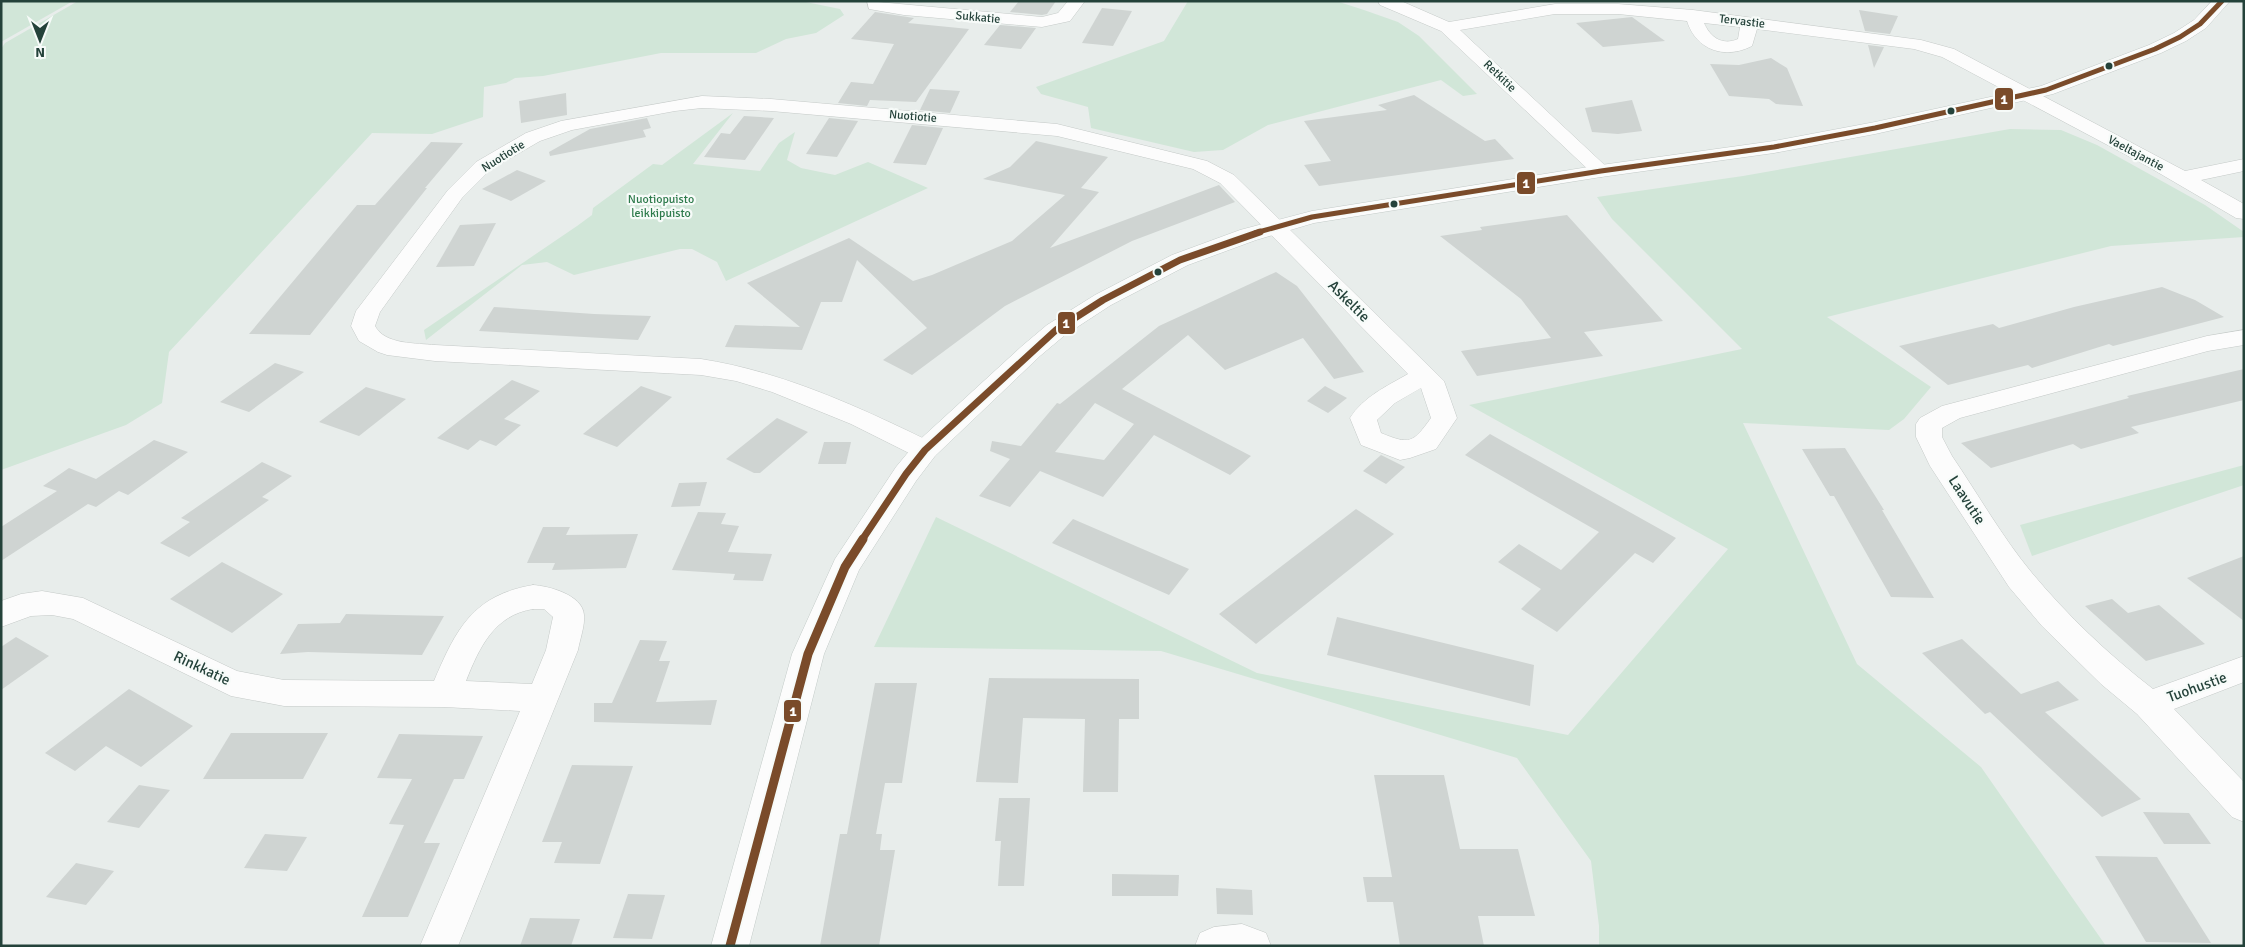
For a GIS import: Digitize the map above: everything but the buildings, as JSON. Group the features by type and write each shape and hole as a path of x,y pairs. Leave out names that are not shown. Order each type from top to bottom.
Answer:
{"street":[{"name":"Sukkatie","path":"876,1 874,5 883,8 1042,22 1064,17 1077,1"},
{"name":"Retkitie","path":"1386,1 1447,27 1601,171"},
{"path":"730,946 808,654 845,567 906,474 925,450 1031,351 1056,330 1103,300 1180,260 1275,226 1312,217 1601,171 1774,147 1875,128 2046,90 2155,49 2180,37 2200,24 2222,1"},
{"name":"Tervastie","path":"1447,27 1556,5 1613,5 1915,44 1948,52 2026,94"},
{"path":"1693,15 1702,36 1712,44 1726,48 1738,48 1746,42 1749,22"},
{"name":"Vaeltajantie","path":"2026,94 2244,213"},
{"name":"Nuotiotie","path":"925,450 851,415 781,386 739,373 701,367 435,353 387,347 368,336 363,326 368,311 455,194 484,166 533,137 568,126 675,105 702,102 772,105 1014,125 1077,134 1192,163 1216,171 1228,179 1275,226"},
{"path":"2183,178 2244,165"},
{"name":"Askeltie","path":"1275,226 1424,376"},
{"name":"Laavutie","path":"2244,337 2207,344 1950,412 1929,424 1929,437 1940,459 2020,579 2053,618 2106,669 2149,704 2244,806"},
{"path":"439,946 562,650 569,614 556,601 537,596 515,600 494,613 476,629 444,694"},
{"name":"Rinkkatie","path":"1,616 7,612 33,604 57,602 83,610 231,683 284,693 444,694 542,698"},
{"name":"Tuohustie","path":"2149,704 2244,669"},
{"path":"1214,946 1242,943 1252,946"}],"green space":[{"path":"1,1 73,1 1,42"},
{"path":"78,1 801,1 840,9 844,15 816,33 786,39 756,53 661,53 543,76 515,78 506,83 484,87 483,117 432,134 372,133 169,352 162,403 126,425 1,470 1,49 5,43"},
{"path":"1188,1 1336,1 1364,10 1398,22 1419,36 1477,94 1463,96 1441,80 1268,125 1223,150 1194,152 1091,128 1088,107 1041,94 1036,87 1164,41"},
{"name":"Nuotiopuisto leikkipuisto","path":"733,113 693,164 760,171 779,143 795,132 787,160 801,168 835,175 868,162 928,188 726,281 717,262 692,249 680,249 574,275 547,262 522,265 426,340 424,330 577,226 592,215 593,208 653,164 662,165"},
{"path":"2010,129 2061,130 2097,145 2205,205 2244,232 2244,237 2111,246 1827,317 1931,387 1904,419 1889,430 1743,423 1857,664 1981,767 2106,946 1599,946 1599,926 1591,861 1517,758 1161,651 874,647 936,517 1257,673 1568,735 1728,549 1469,405 1742,349 1612,219 1597,197 1743,176"},
{"path":"2244,465 2244,485 2032,556 2020,525"}],"transit line":[{"name":"1","path":"730,946 808,654 845,567 906,474 925,450 1031,351 1056,330 1103,300 1180,260 1248,235 1312,217 1601,171 1774,147 1875,128 2046,90 2155,49 2180,37 2200,24 2222,1"}]}
